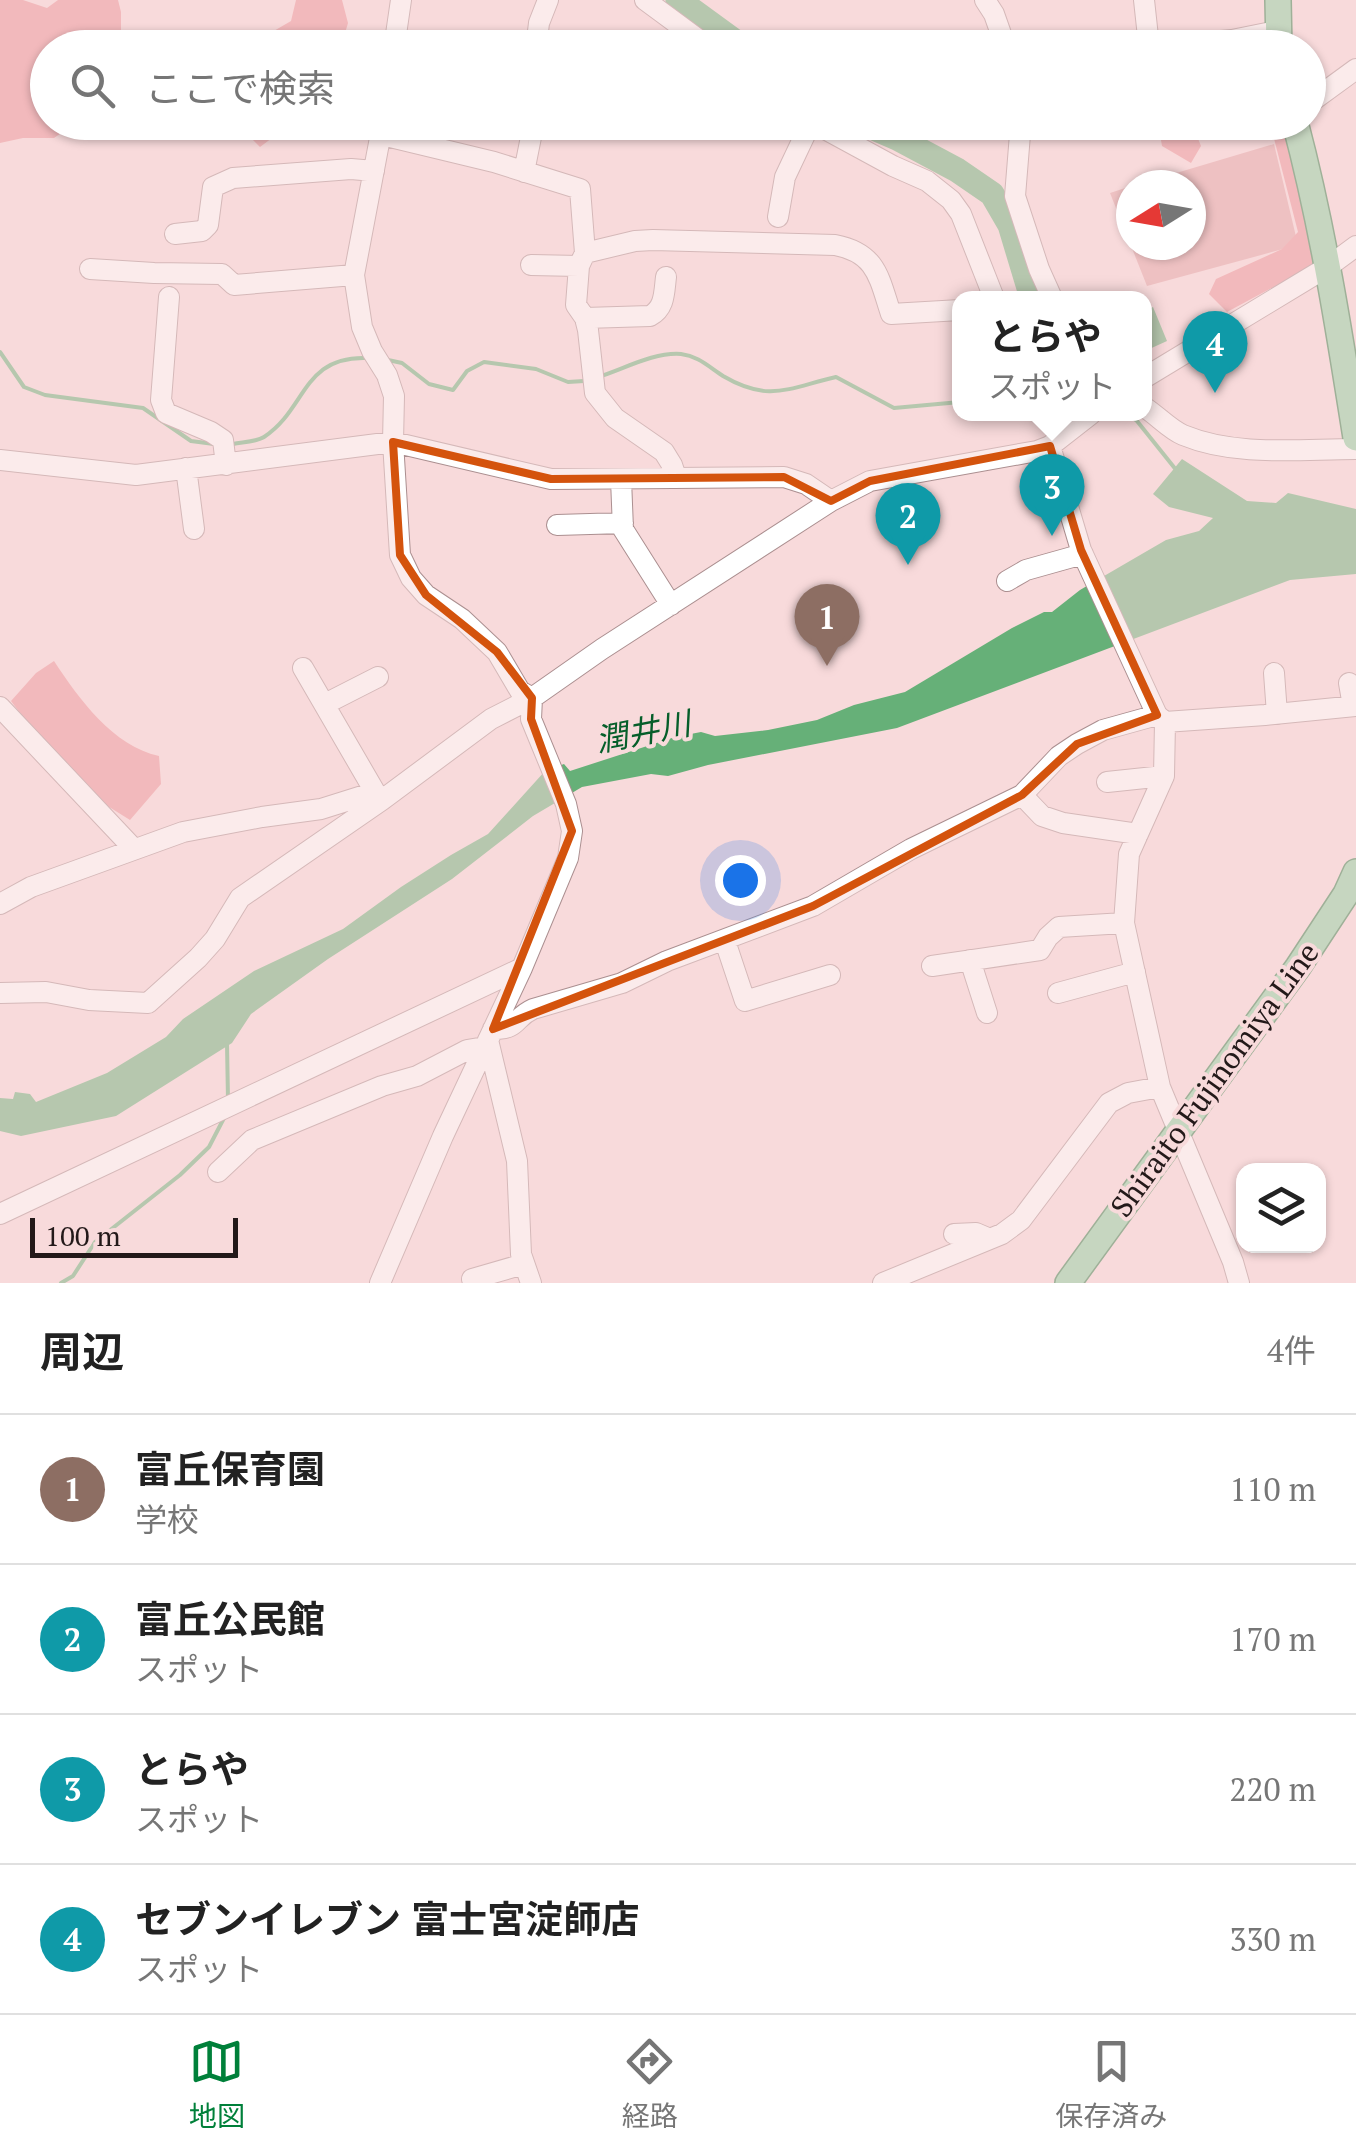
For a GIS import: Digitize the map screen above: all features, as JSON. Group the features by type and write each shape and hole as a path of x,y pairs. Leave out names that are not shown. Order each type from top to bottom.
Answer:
{"main road":[{"path":"1278,0 1278,30"},
{"path":"1299,140 1329,266 1356,438"},
{"name":"Shiraito Fujinomiya Line","path":"1068,1283 1353,888"}],"street":[{"path":"397,30 401,0"},
{"path":"539,30 548,0"},
{"path":"645,0 686,30"},
{"path":"985,0 1000,30"},
{"path":"1144,0 1145,30"},
{"path":"1326,89 1356,69"},
{"path":"380,140 354,275 362,327 394,396 400,555 411,578 497,652 520,691 532,698"},
{"path":"418,140 580,189 582,259 576,305 584,318 595,392 615,418 664,452 676,477"},
{"path":"524,172 530,140"},
{"path":"778,217 785,177 803,140"},
{"path":"845,140 927,181 951,200 961,214 991,291"},
{"path":"1020,140 1015,196 1049,291"},
{"path":"175,234 202,231 208,225 213,187 233,178 350,168 374,171"},
{"path":"531,265 582,259 635,241 835,245 852,248 873,265 891,314 952,310"},
{"path":"1152,373 1356,246"},
{"path":"90,270 222,274 234,284 354,275"},
{"path":"584,318 650,316 662,307 666,277"},
{"path":"169,297 161,400 166,413 212,432 225,454"},
{"path":"1152,412 1179,434 1218,446 1356,449"},
{"path":"0,994 46,992 89,1000 148,1003 206,949 240,898 378,796 831,501 870,481 1037,451 1050,446 1074,421"},
{"path":"0,460 136,475 186,468 225,454 393,442 550,478 784,476 806,484 831,501"},
{"path":"1050,446 1087,562 1132,664 1161,718 1164,776 1128,854 1124,923 1160,1087 1240,1283"},
{"path":"186,468 194,529"},
{"path":"620,479 623,529 670,605"},
{"path":"557,525 623,523"},
{"path":"1007,581 1026,570 1087,562"},
{"path":"303,668 378,796"},
{"path":"1274,673 1277,714"},
{"path":"325,704 378,677"},
{"path":"218,1172 252,1140 382,1086 418,1076 516,1025 523,1014 622,983 666,961 813,906 911,848 1022,795 1059,756 1103,730 1161,718 1319,715 1355,706 1349,683"},
{"path":"380,1283 568,858 572,831 566,804 531,718 532,698"},
{"path":"0,707 134,849"},
{"path":"1107,782 1164,776"},
{"path":"1022,795 1042,816 1063,823 1138,834"},
{"path":"0,904 31,888 183,832 378,796"},
{"path":"932,966 1040,950 1059,927 1124,923"},
{"path":"725,941 745,1001 830,975"},
{"path":"970,960 987,1012"},
{"path":"0,1214 522,968"},
{"path":"1058,993 1135,972"},
{"path":"472,1280 528,1274 520,1243 517,1161 489,1039"},
{"path":"883,1283 1002,1234 1021,1220 1109,1103 1128,1093 1160,1087"},
{"path":"954,1234 976,1233 990,1239"}],"highlighted area":[{"path":"393,442 551,479 784,477 831,501 870,481 1050,446 1081,550 1157,715 1077,744 1022,795 813,906 493,1029 572,831 531,719 532,698 497,652 426,595 400,555"}],"shaded area":[{"path":"0,0 23,0 47,8 58,0 118,0 121,30 30,30 30,138 0,143"},
{"path":"296,0 342,0 348,23 346,30 275,30 291,21"},
{"path":"1161,140 1199,140 1201,146 1191,163 1162,146"},
{"path":"1274,140 1287,140 1322,261 1227,312 1209,294 1216,279 1282,249 1298,232"},
{"path":"1274,144 1298,245 1147,286 1137,260 1206,260 1206,170 1186,170"},
{"path":"1152,308 1167,341 1152,348"},
{"path":"1182,459 1247,501 1276,503 1288,493 1356,509 1356,574 1290,580 897,728 668,776 651,774 582,787 533,816 452,879 251,1014 232,1043 116,1116 21,1136 0,1131 0,1098 13,1099 15,1092 30,1094 36,1102 107,1073 166,1037 183,1019 254,971 343,929 401,887 488,834 545,771 564,764 570,771 701,732 715,736 817,720 854,705 905,692 1012,628 1052,612 1080,590 1166,540 1199,531 1213,518 1169,507 1153,494"},
{"path":"54,661 86,705 112,732 142,751 159,756 161,784 130,820 98,800 58,764 11,701 36,673"}],"waterway":[{"path":"678,0 719,30"},
{"path":"901,140 992,194 1010,225 1030,291"},
{"path":"0,352 24,387 45,395 143,408 191,441 214,444"},
{"path":"598,377 649,358 681,354 753,389 779,391 836,377 894,408 952,403"},
{"path":"233,444 264,437 289,412 317,374 330,365 346,359 368,358"},
{"path":"388,360 402,363 429,384 453,390 467,371 484,362 536,369 568,382 584,381"},
{"path":"1137,421 1177,471"},
{"path":"227,1044 228,1100"},
{"path":"61,1283 73,1276 95,1242 209,1147 224,1118"}],"place":[{"name":"セブンイレブン 富士宮淀師店","path":"1215,393"},
{"name":"とらや","path":"1052,536"},
{"name":"富丘公民館","path":"908,565"},
{"name":"富丘保育園","path":"827,666"}],"water label":[{"name":"潤井川","path":"643,732"}]}
